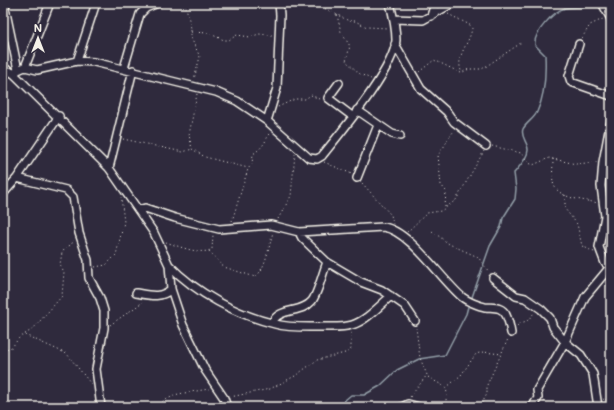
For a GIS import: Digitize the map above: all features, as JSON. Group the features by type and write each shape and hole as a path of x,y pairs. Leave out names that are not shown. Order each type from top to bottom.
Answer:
{"street":[{"path":"4,3 16,72"},
{"path":"16,72 25,67 50,3"},
{"path":"76,61 96,3"},
{"path":"124,68 140,14 146,8 158,3"},
{"path":"269,123 270,111 277,88 280,15 279,3"},
{"path":"25,67 37,70 76,61 94,62 134,70 216,92 237,101 269,123 309,158 317,159 322,156 387,68 395,44 395,27 390,3"},
{"path":"431,16 435,3"},
{"path":"394,19 419,20 431,16 454,3"},
{"path":"602,3 610,18"},
{"path":"395,44 421,89 447,112 459,126 486,146"},
{"path":"579,44 570,76 571,82 611,96"},
{"path":"3,66 16,72 109,168 159,240 169,265 171,289 193,346 205,370 224,398 227,407"},
{"path":"109,168 134,70"},
{"path":"339,83 328,96 329,100 352,116"},
{"path":"357,110 392,134 400,136"},
{"path":"3,194 17,178 59,116"},
{"path":"532,407 538,398 537,390 565,342 585,297 611,267 600,254 599,248 607,209 602,186 603,162 611,120"},
{"path":"357,178 378,125"},
{"path":"17,178 66,190 71,193 73,197 79,233 88,257 89,278 103,305 104,328 97,365 101,407"},
{"path":"138,210 145,208 175,218 214,228 230,229 274,225 299,232 383,227 393,229 403,236 463,297 484,306 496,306 503,311 506,315 511,333"},
{"path":"299,232 302,238 327,262 361,282 382,290 391,296 405,306 415,321"},
{"path":"272,323 278,315 297,310 312,300 327,262"},
{"path":"169,265 192,286 230,306 272,323 312,327 352,325 365,318 391,296"},
{"path":"493,278 516,296 525,298 541,309 550,318 553,327 565,342 581,355 593,372 598,407"},
{"path":"136,293 163,295 171,289"},
{"path":"403,406 410,404 419,407"}],"path":[{"path":"185,3 191,38 200,59 189,135 192,149 205,157 248,168"},
{"path":"286,3 293,6 322,7 337,15 370,28 395,27"},
{"path":"351,3 357,5 362,3"},
{"path":"441,10 470,24 472,28 460,57 459,66 462,73"},
{"path":"337,15 341,32 350,46 346,60 363,76 377,82"},
{"path":"579,44 590,25 610,18"},
{"path":"191,32 208,32 224,40 230,40 237,35 279,36"},
{"path":"462,73 469,69 482,69 521,43"},
{"path":"414,77 433,60 462,73"},
{"path":"270,111 294,99 305,99 311,95 324,102 329,100"},
{"path":"230,229 248,168 252,164 253,153 261,150 267,141 269,123"},
{"path":"445,207 446,191 441,185 438,156 446,147 447,139 459,126"},
{"path":"117,136 137,143 184,152 192,149"},
{"path":"403,236 427,213 441,211 456,200 486,146 494,146 510,151 520,152 533,165 542,160 553,158 576,164 603,162"},
{"path":"159,240 194,251 209,251 224,267 255,277 259,274 267,256 274,225 282,215 291,196 293,186 291,182 295,161 294,154 298,148"},
{"path":"553,158 553,184 556,189 565,195 607,209"},
{"path":"317,159 357,178 392,215 393,229"},
{"path":"89,268 106,264 116,255 124,222 120,201 124,189"},
{"path":"565,195 565,207 577,224 582,246 600,254"},
{"path":"209,251 212,248 214,228"},
{"path":"432,231 448,244 478,257 493,278"},
{"path":"3,350 12,347 18,338 33,329 62,296 64,272 60,264 62,253 66,247 71,245 79,233"},
{"path":"602,277 611,292"},
{"path":"104,328 152,295"},
{"path":"480,407 487,394 487,386 503,354 511,333 520,323 527,322 535,312 541,309"},
{"path":"415,321 420,358 427,376 446,388 448,394 444,407"},
{"path":"224,398 248,395 270,389 295,376 317,360 349,352 351,349 352,325"},
{"path":"24,334 67,354 84,377 99,392"},
{"path":"446,388 461,375 478,353 503,354"},
{"path":"403,406 427,376"},
{"path":"157,407 163,401 178,394 190,391 206,391 216,387"},
{"path":"606,400 611,389"}],"waterway":[{"path":"471,300 490,246 501,227 503,218 515,199 516,189 514,173 528,153 527,144 523,137 523,129 536,114 542,99 545,77 545,55 535,45 537,35 545,23 560,10 565,8 585,7 596,3"},
{"path":"342,407 345,400 351,395 364,395 380,386 397,370 419,359 445,355 466,314 469,303"}]}
